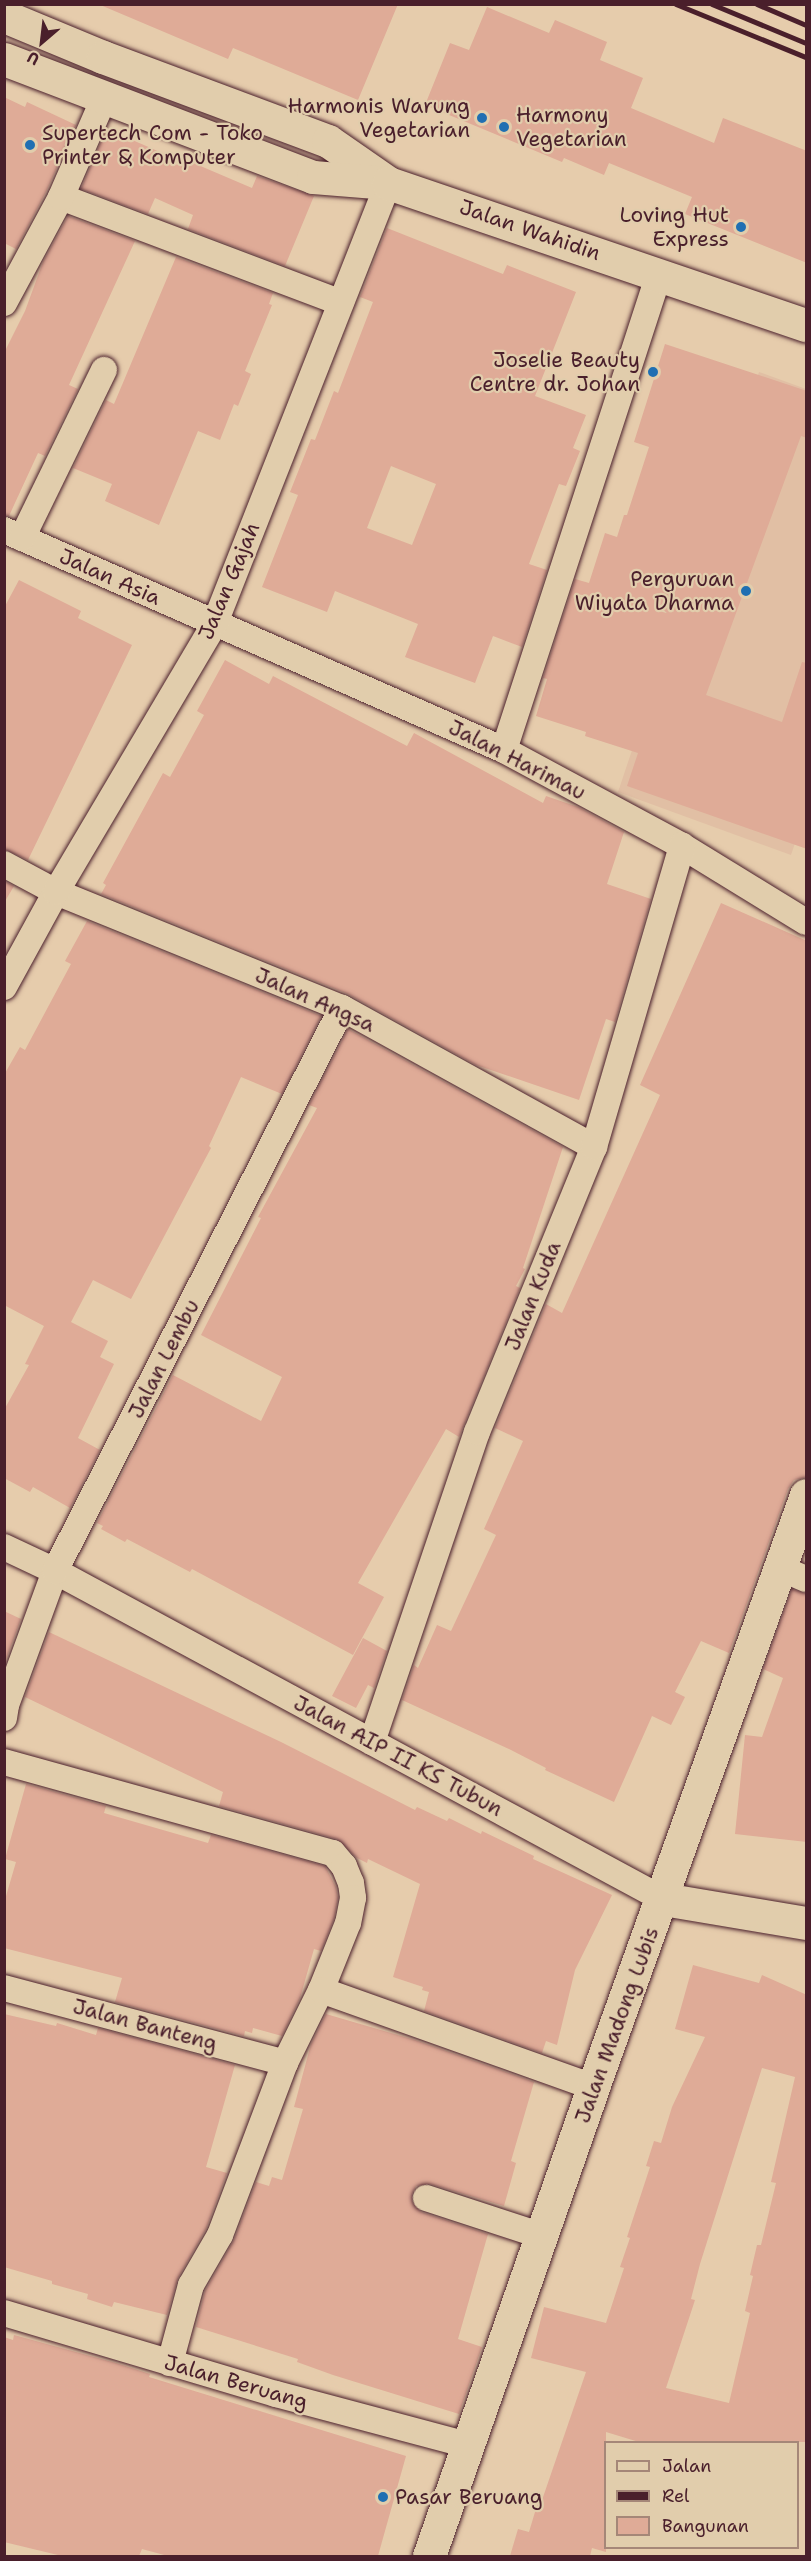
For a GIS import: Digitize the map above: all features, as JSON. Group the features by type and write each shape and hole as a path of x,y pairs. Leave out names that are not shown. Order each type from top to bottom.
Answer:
{"street":[{"name":"Jalan Wahidin","path":"4,16 103,57 327,141 388,183"},
{"name":"Jalan Wahidin","path":"4,59 312,177 388,183 807,325"},
{"path":"4,303 61,197 105,96"},
{"name":"Jalan Gajah","path":"4,987 56,892 215,623 388,183"},
{"path":"61,197 341,303"},
{"path":"504,750 659,274"},
{"path":"14,534 104,370"},
{"name":"Jalan Asia","path":"14,534 215,623"},
{"name":"Jalan Harimau","path":"215,623 504,750 682,846 807,922"},
{"name":"Jalan Kuda","path":"372,1742 477,1432 594,1147 682,846"},
{"name":"Jalan Angsa","path":"4,864 56,892 342,1008 594,1147"},
{"name":"Jalan Lembu","path":"4,1719 6,1705 55,1571 342,1008"},
{"name":"Jalan Madong Lubis","path":"429,2556 593,2087 663,1899 794,1574 807,1495"},
{"name":"Jalan AIP II KS Tubun","path":"4,1547 55,1571 663,1899 807,1923"},
{"path":"4,1762 333,1853 344,1866 351,1882 353,1898 348,1923 321,1990 285,2063 220,2235 198,2270 170,2363"},
{"name":"Jalan Banteng","path":"4,1988 285,2063"},
{"path":"321,1990 593,2087"},
{"path":"426,2198 542,2236"},
{"name":"Jalan Beruang","path":"4,2313 276,2394 468,2445"}],"shaded area":[{"name":"Perguruan Wiyata Dharma","path":"759,372 806,389 806,811 791,855 618,792"}],"building":[{"path":"98,4 398,4 358,100 233,48 228,59"},
{"path":"487,7 549,33 555,20 607,42 600,60 643,78 631,108 714,143 723,118 807,151 807,263 685,214 692,197 609,163 604,175 564,158 562,162 425,105 450,43 469,50"},
{"path":"4,97 25,107 27,102 76,125 47,190 16,249 4,243"},
{"path":"105,132 129,142 130,139 183,162 184,159 252,188 257,176 314,196 285,266 188,229 193,215 155,198 148,214 81,189"},
{"path":"68,216 135,241 69,385 78,389 45,456 38,453 9,516 4,515 4,353 25,311 43,262"},
{"path":"387,228 503,274 507,265 576,292 535,396 586,415 573,448 580,451 566,486 559,484 529,564 547,570 522,647 493,636 475,683 405,657 418,624 335,591 327,612 262,587 298,495 290,492 311,439 315,440 334,391 338,393 373,302 360,297","holes":["391,466 436,484 412,545 367,528"]},
{"path":"176,257 273,293 269,304 272,305 245,371 251,374 238,406 234,404 220,440 198,431 159,525 105,501 112,484 73,468 106,400 114,404"},
{"path":"665,344 807,391 807,438 801,436 706,695 782,722 802,662 807,663 807,849 627,786 638,753 585,736 586,732 536,716 547,679 543,678 575,579 589,583 605,533 617,537 624,515 627,515 649,447 634,442"},
{"path":"19,580 81,611 78,618 132,645 28,860 4,849 4,608"},
{"path":"225,660 269,684 273,676 407,746 414,733 543,803 546,796 578,807 624,832 607,884 651,899 615,1022 606,1019 579,1100 476,1065 348,994 101,894 106,885 103,883 163,773 170,777 204,715 197,711"},
{"path":"4,881 14,886 4,903"},
{"path":"721,903 807,941 807,1477 794,1480 788,1489 729,1653 701,1641 675,1692 685,1697 671,1725 652,1716 614,1802 545,1770 546,1768 511,1750 402,1700 414,1665 418,1668 437,1625 451,1631 496,1535 484,1529 523,1441 495,1428 546,1304 562,1313 660,1095 640,1085"},
{"path":"87,921 321,1016 282,1094 241,1077 209,1146 211,1148 131,1299 93,1280 71,1322 108,1341 100,1357 114,1364 78,1438 100,1450 70,1508 33,1487 30,1492 4,1478 4,1410 29,1365 25,1364 44,1326 4,1305 4,1075 20,1047 25,1050 71,964 65,961"},
{"path":"348,1029 563,1147 523,1268 525,1269 516,1286 520,1288 459,1437 446,1429 358,1583 384,1597 353,1655 192,1569 190,1572 127,1539 125,1542 101,1529 103,1526 97,1523 173,1375 261,1421 282,1377 201,1335 261,1218 258,1217 317,1108 309,1105"},
{"path":"792,1589 807,1594 807,1842 735,1834 745,1735 762,1737 783,1678 763,1669"},
{"path":"4,1611 21,1619 4,1665"},
{"path":"49,1632 281,1742 415,1810 417,1807 447,1821 449,1818 481,1834 482,1831 534,1856 533,1859 612,1895 575,1970 557,2045 546,2041 542,2053 424,2011 429,1992 422,1990 423,1987 393,1977 420,1884 368,1859 367,1863 357,1858 337,1839 219,1806 223,1792 25,1697"},
{"path":"363,1638 387,1651 374,1688 368,1685 356,1708 332,1696"},
{"path":"26,1784 106,1806 104,1813 208,1843 211,1835 325,1866 336,1887 338,1898 334,1919 321,1951 314,1949 300,1998 282,2036 253,2028 252,2033 245,2031 244,2036 115,2002 122,1978 4,1948 4,1903 16,1862 5,1859"},
{"path":"693,1965 759,1983 762,1975 807,1995 807,2442 636,2441 606,2432 606,2441 604,2441 604,2549 606,2552 592,2548 590,2556 510,2556 518,2529 529,2532 538,2502 541,2503 586,2372 531,2358 544,2307 606,2323 624,2268 620,2267 630,2238 627,2237 650,2167 646,2166 654,2141 661,2143 672,2107 705,2037 675,2029","holes":["762,2068 795,2077 771,2182 776,2183 761,2245 757,2245 750,2275 753,2276 745,2311 750,2313 729,2403 666,2388 695,2300 691,2299 700,2264"]},
{"path":"4,2014 56,2026 57,2023 96,2035 98,2028 235,2065 206,2167 227,2173 206,2229 178,2278 167,2315 114,2302 112,2307 87,2299 88,2294 4,2267"},
{"path":"326,2014 415,2040 534,2082 511,2161 516,2163 504,2206 430,2184 416,2186 412,2194 412,2202 421,2212 488,2234 458,2339 482,2347 459,2414 333,2375 297,2362 298,2359 196,2327 205,2291 234,2240 256,2182 269,2186 272,2177 282,2180 303,2109 294,2107 311,2044"},
{"path":"14,2335 116,2363 150,2374 149,2377 406,2456 378,2556 168,2556 142,2549 139,2556 62,2556 4,2542 4,2337 13,2340"}],"railway":[{"path":"676,4 806,57"},
{"path":"712,4 806,43"},
{"path":"757,4 806,25"}],"place":[{"name":"Harmonis Warung Vegetarian","path":"482,118"},
{"name":"Harmony Vegetarian","path":"504,127"},
{"name":"Supertech Com - Toko Printer & Komputer","path":"30,145"},
{"name":"Loving Hut Express","path":"741,227"},
{"name":"Joselie Beauty Centre dr. Johan","path":"653,372"},
{"name":"Perguruan Wiyata Dharma","path":"746,591"},
{"name":"Pasar Beruang","path":"383,2497"}]}
